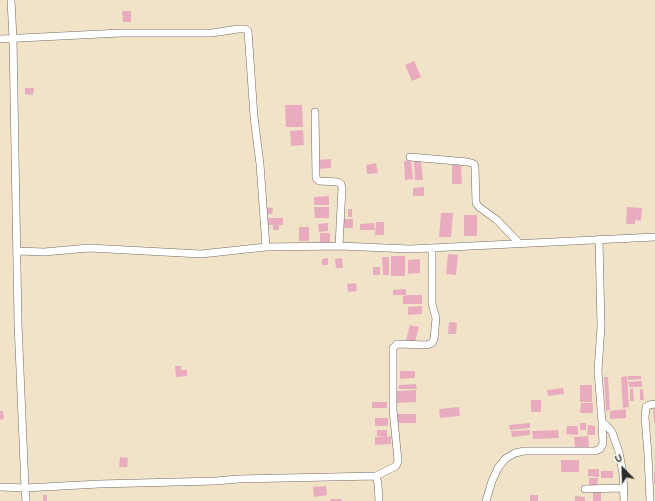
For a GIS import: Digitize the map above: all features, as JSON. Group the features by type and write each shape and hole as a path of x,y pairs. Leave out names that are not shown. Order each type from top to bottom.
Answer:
{"street":[{"path":"11,0 16,228 18,251 18,323 26,501"},
{"path":"0,39 122,33 212,33 238,28 248,30 252,98 260,164 266,247"},
{"path":"315,112 316,178 320,181 338,182 341,184 342,188 339,246"},
{"path":"410,157 468,162 474,164 476,203 479,207 497,220 519,243"},
{"path":"18,251 44,252 89,248 200,254 266,247 339,246 432,249 519,243 655,237"},
{"path":"486,501 498,468 505,459 515,452 595,451 600,449 603,444 598,371 601,326 599,239"},
{"path":"0,487 25,488 238,479 376,476 396,466 398,461 393,409 392,348 397,344 427,345 432,343 434,340 436,318 432,304 432,249"},
{"path":"650,501 652,468 644,417 646,407 655,404"},
{"path":"602,423 610,429 617,445 623,474 624,501"},
{"path":"376,476 379,501"},
{"path":"585,489 623,488"}],"building":[{"path":"122,11 131,11 131,22 123,22"},
{"path":"414,61 421,77 412,81 405,65"},
{"path":"25,88 34,88 33,95 25,94"},
{"path":"285,105 302,105 303,127 286,127"},
{"path":"303,130 304,145 291,146 290,131"},
{"path":"331,159 331,168 316,169 316,160"},
{"path":"411,160 413,179 405,180 404,161"},
{"path":"414,160 421,160 423,180 415,180"},
{"path":"376,163 378,173 367,174 366,165"},
{"path":"452,165 461,165 462,184 452,184"},
{"path":"424,187 424,196 413,196 413,188"},
{"path":"329,196 329,205 314,205 314,197"},
{"path":"265,207 273,208 272,214 264,214"},
{"path":"314,207 329,207 329,218 315,218"},
{"path":"627,207 642,208 641,221 635,220 635,224 626,224"},
{"path":"348,209 352,209 352,217 348,217"},
{"path":"441,213 453,213 451,237 439,237"},
{"path":"464,215 477,215 477,236 464,236"},
{"path":"265,218 283,218 283,225 279,225 279,230 273,230 273,225 265,225"},
{"path":"342,219 353,219 353,228 342,228"},
{"path":"376,222 384,222 384,235 375,235"},
{"path":"328,223 328,231 319,232 318,224"},
{"path":"374,223 375,230 360,230 360,224"},
{"path":"299,227 309,227 309,241 299,241"},
{"path":"320,233 330,233 330,243 320,243"},
{"path":"448,254 458,255 456,275 446,274"},
{"path":"391,256 405,256 405,276 391,276"},
{"path":"382,257 389,257 389,275 383,275"},
{"path":"328,258 328,265 322,265 322,259"},
{"path":"342,258 343,268 336,268 335,259"},
{"path":"420,259 420,273 408,274 408,260"},
{"path":"373,267 380,267 380,275 373,275"},
{"path":"356,283 357,291 348,292 347,284"},
{"path":"406,289 406,295 393,295 393,290"},
{"path":"422,295 422,304 403,304 403,296"},
{"path":"422,306 422,314 408,315 408,307"},
{"path":"449,322 457,323 456,334 448,334"},
{"path":"410,325 419,327 415,342 406,340"},
{"path":"175,366 181,366 181,370 187,370 187,376 176,377"},
{"path":"400,371 415,371 415,378 400,379"},
{"path":"627,376 629,407 623,408 621,377"},
{"path":"628,376 641,376 641,379 628,380"},
{"path":"604,377 608,377 610,410 606,411"},
{"path":"642,381 642,387 629,387 628,382"},
{"path":"416,384 417,389 399,389 399,385"},
{"path":"580,385 592,385 592,402 580,402"},
{"path":"563,388 564,394 548,396 547,390"},
{"path":"633,388 634,401 630,401 630,389"},
{"path":"640,389 643,389 644,400 640,400"},
{"path":"416,390 416,402 397,403 397,391"},
{"path":"531,400 541,400 541,412 531,412"},
{"path":"372,402 387,402 387,408 372,408"},
{"path":"581,403 593,403 593,413 580,413"},
{"path":"459,407 460,416 440,418 439,409"},
{"path":"655,408 655,422 654,423 653,409"},
{"path":"626,409 626,418 610,419 610,411"},
{"path":"0,411 3,411 4,419 0,420"},
{"path":"397,414 416,414 416,423 397,423"},
{"path":"375,418 388,418 388,426 375,426"},
{"path":"530,423 530,428 510,430 509,425"},
{"path":"580,423 586,423 586,430 580,430"},
{"path":"588,425 595,426 595,435 587,435"},
{"path":"567,426 578,426 578,435 566,434"},
{"path":"377,430 387,430 387,437 391,436 391,444 375,445 375,437 384,437 377,436"},
{"path":"530,430 530,435 512,437 511,431"},
{"path":"558,430 559,438 533,439 532,431"},
{"path":"588,436 589,447 575,448 574,437"},
{"path":"120,457 128,458 127,467 119,467"},
{"path":"561,460 579,460 579,472 561,472"},
{"path":"588,469 599,469 599,477 588,476"},
{"path":"601,471 613,471 613,478 601,478"},
{"path":"655,472 655,484 654,484"},
{"path":"589,478 598,478 597,486 589,486"},
{"path":"326,486 327,495 314,497 313,487"},
{"path":"593,492 601,492 601,501 593,501"},
{"path":"43,495 47,495 47,501 43,501"},
{"path":"530,495 538,495 538,501 530,501"},
{"path":"575,496 585,497 585,501 575,501"},
{"path":"330,499 342,499 342,501 330,501"}]}
